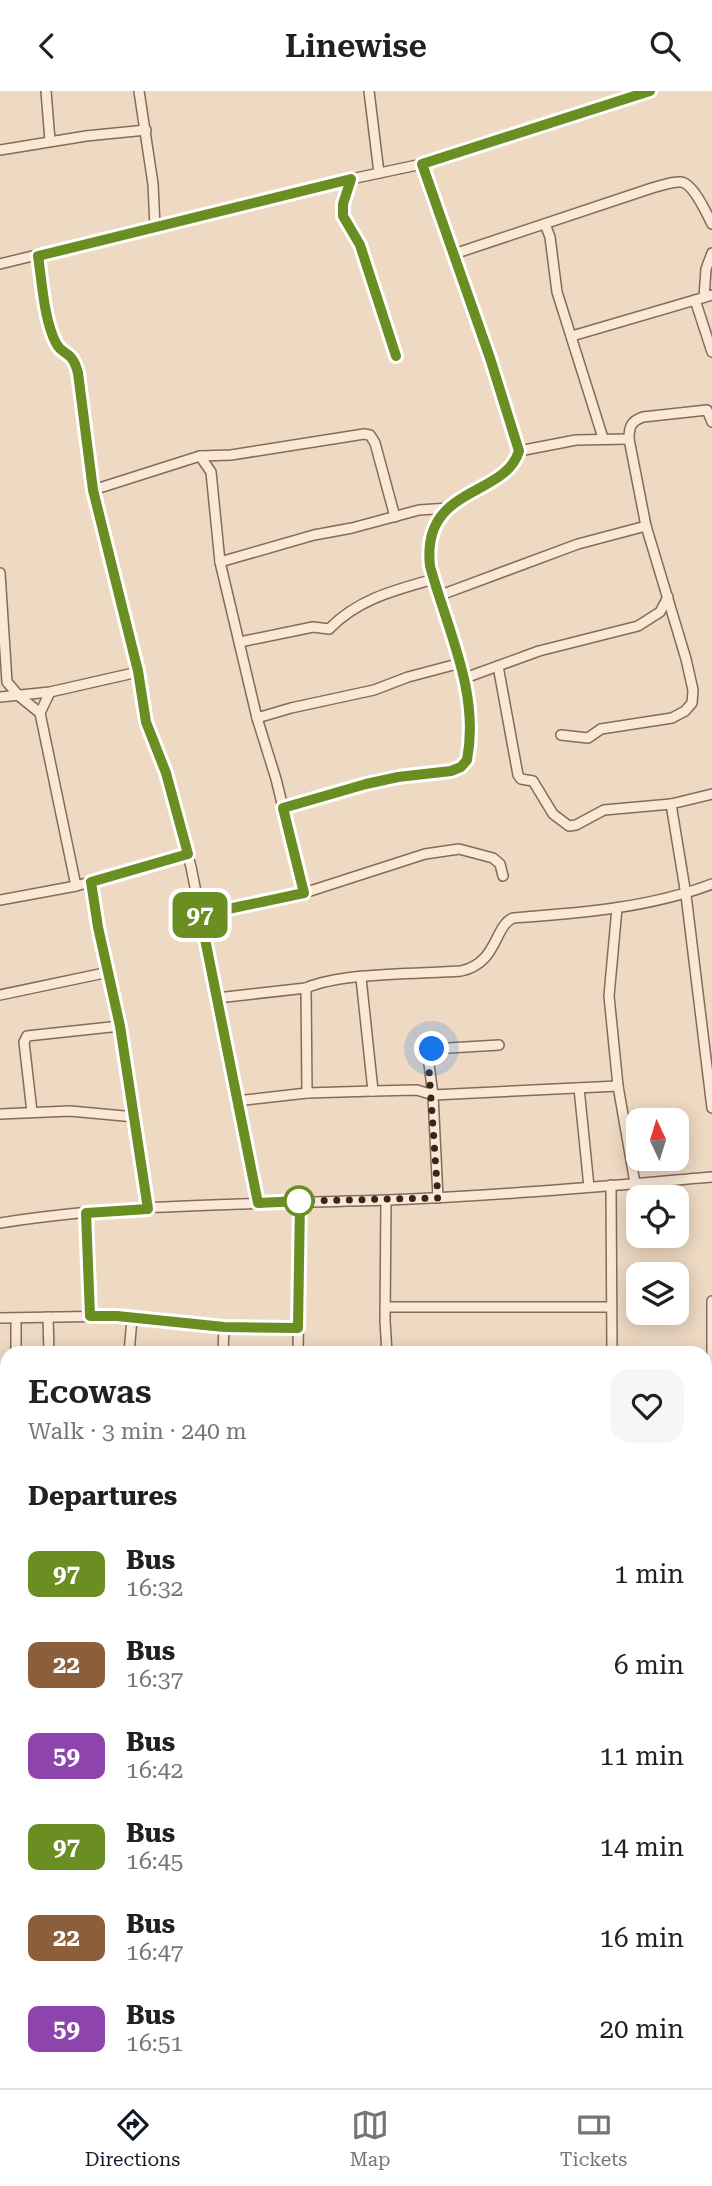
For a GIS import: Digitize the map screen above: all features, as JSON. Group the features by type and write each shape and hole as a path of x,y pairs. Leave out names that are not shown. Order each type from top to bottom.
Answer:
{"street":[{"path":"47,91 50,141"},
{"path":"139,91 146,130 155,227"},
{"path":"369,91 379,173"},
{"path":"0,264 422,164 650,91"},
{"path":"0,150 50,141 146,130"},
{"path":"283,808 366,784 451,771 461,767 469,753 465,678 438,596 429,551 431,536 449,508 505,473 519,451 422,164"},
{"path":"351,179 343,204 343,216 360,245 396,356"},
{"path":"454,254 652,188 680,182 692,190 712,224"},
{"path":"545,224 550,237 557,292 603,438"},
{"path":"712,253 706,268 704,298 712,352"},
{"path":"38,256 53,337 60,349 73,358 78,373 93,490 138,671 146,722 166,773 188,854 258,1203"},
{"path":"572,336 704,298"},
{"path":"561,735 588,738 601,729 672,718 685,712 692,703 693,690 686,659 646,526 629,439 631,424 636,419 709,407 712,422"},
{"path":"93,490 200,456 231,455 357,435 370,436 375,443 395,517"},
{"path":"519,451 576,440 629,439"},
{"path":"200,456 212,471 220,562 257,718 304,893"},
{"path":"220,562 314,535 431,508 449,508"},
{"path":"438,596 578,544 646,526"},
{"path":"0,573 4,685 40,713"},
{"path":"240,642 313,627 329,629 346,613 364,602 434,579"},
{"path":"465,678 539,651 626,630 660,613 668,597"},
{"path":"660,613 673,617"},
{"path":"257,718 374,690 408,677 461,663"},
{"path":"498,666 518,775 522,779 533,781 548,808 562,823 576,825 604,810 671,804 712,794"},
{"path":"0,697 50,692 138,671"},
{"path":"50,692 40,713 76,886"},
{"path":"671,804 686,895 712,1108"},
{"path":"199,909 228,909 304,893 425,854 459,849 493,858 500,864 503,876"},
{"path":"0,900 76,886 188,854"},
{"path":"91,882 120,1026 148,1209"},
{"path":"217,998 306,988 315,984 361,978 467,970 489,954 508,920 617,908 686,895 712,884"},
{"path":"617,908 609,996 618,1086 635,1183"},
{"path":"0,995 109,972"},
{"path":"361,978 373,1091"},
{"path":"306,988 307,1093"},
{"path":"32,1112 24,1042 27,1036 120,1026"},
{"path":"438,1198 433,1095 428,1056 432,1049 499,1045"},
{"path":"237,1101 307,1093 417,1090 433,1095 618,1086"},
{"path":"579,1088 589,1187"},
{"path":"0,1114 70,1111 135,1117"},
{"path":"0,1223 86,1213 300,1201 438,1198 712,1177"},
{"path":"611,1185 612,1346"},
{"path":"386,1200 387,1346"},
{"path":"299,1346 300,1201"},
{"path":"86,1213 90,1316"},
{"path":"712,1301 712,1383"},
{"path":"385,1307 610,1307"},
{"path":"0,1318 90,1316 224,1327 298,1328"},
{"path":"48,1317 49,1346"},
{"path":"16,1319 16,1346"},
{"path":"129,1346 131,1319"},
{"path":"223,1346 224,1327"}],"bus line":[{"name":"97","path":"396,356 360,245 343,216 343,204 351,179 38,256 53,337 56,345 71,355 76,363 93,490 138,671 146,722 166,773 188,854 91,882 120,1026 148,1209 86,1213 90,1316 117,1316 224,1327 298,1328 300,1201 258,1203 199,909 228,909 304,893 283,808 366,784 451,771 461,767 467,760 468,711 465,678 430,566 431,536 449,508 505,473 519,451 490,358 422,164 650,91"}],"route":[{"path":"299,1201 438,1198 433,1095 428,1056 432,1049"}]}
